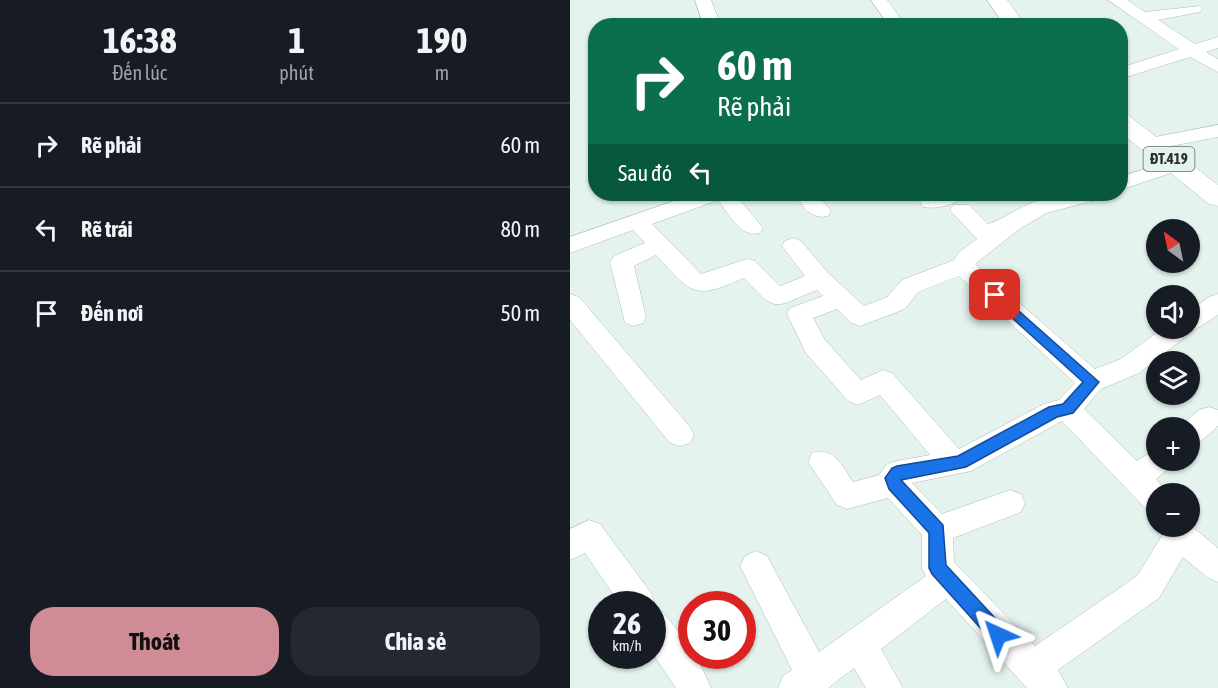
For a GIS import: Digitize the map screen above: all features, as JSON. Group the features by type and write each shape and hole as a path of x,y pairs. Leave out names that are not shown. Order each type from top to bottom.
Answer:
{"main road":[{"path":"997,0 1010,18"},
{"name":"ĐT.419","path":"1128,126 1218,198"}],"street":[{"path":"703,0 709,18"},
{"path":"879,0 892,18"},
{"path":"1116,0 1145,17 1218,68"},
{"path":"1145,17 1194,9 1181,0"},
{"path":"1128,72 1218,42"},
{"path":"1150,144 1218,131"},
{"path":"1128,181 1176,165"},
{"path":"570,245 694,201"},
{"path":"730,201 752,228"},
{"path":"812,201 820,211"},
{"path":"793,246 820,279 860,317 896,303 910,286 962,266 966,259 1010,225 1029,201"},
{"path":"931,202 958,202 984,233 1010,225"},
{"path":"637,221 696,283 717,280 747,267 776,297 820,279"},
{"path":"634,317 621,262 659,244"},
{"path":"962,266 1092,382"},
{"path":"842,298 799,314 815,346 858,394 883,380 954,464"},
{"path":"570,303 680,435"},
{"path":"1200,316 1218,303"},
{"path":"1167,339 1130,366 1092,382 1067,409 1054,412 954,464 897,473 892,478 894,484 938,530 938,568 998,635 1042,678 1148,587 1173,537"},
{"path":"1067,409 1146,488"},
{"path":"822,462 847,496 894,484"},
{"path":"1136,478 1146,470"},
{"path":"938,530 1010,503"},
{"path":"570,546 589,534 630,591"},
{"path":"1183,537 1218,567"},
{"path":"756,566 804,682 948,579"},
{"path":"666,643 685,669 694,688"},
{"path":"858,644 886,688"}],"route":[{"path":"995,295 1092,382 1067,409 1054,412 961,462 897,473 892,478 894,484 938,530 938,568 998,635"}]}
